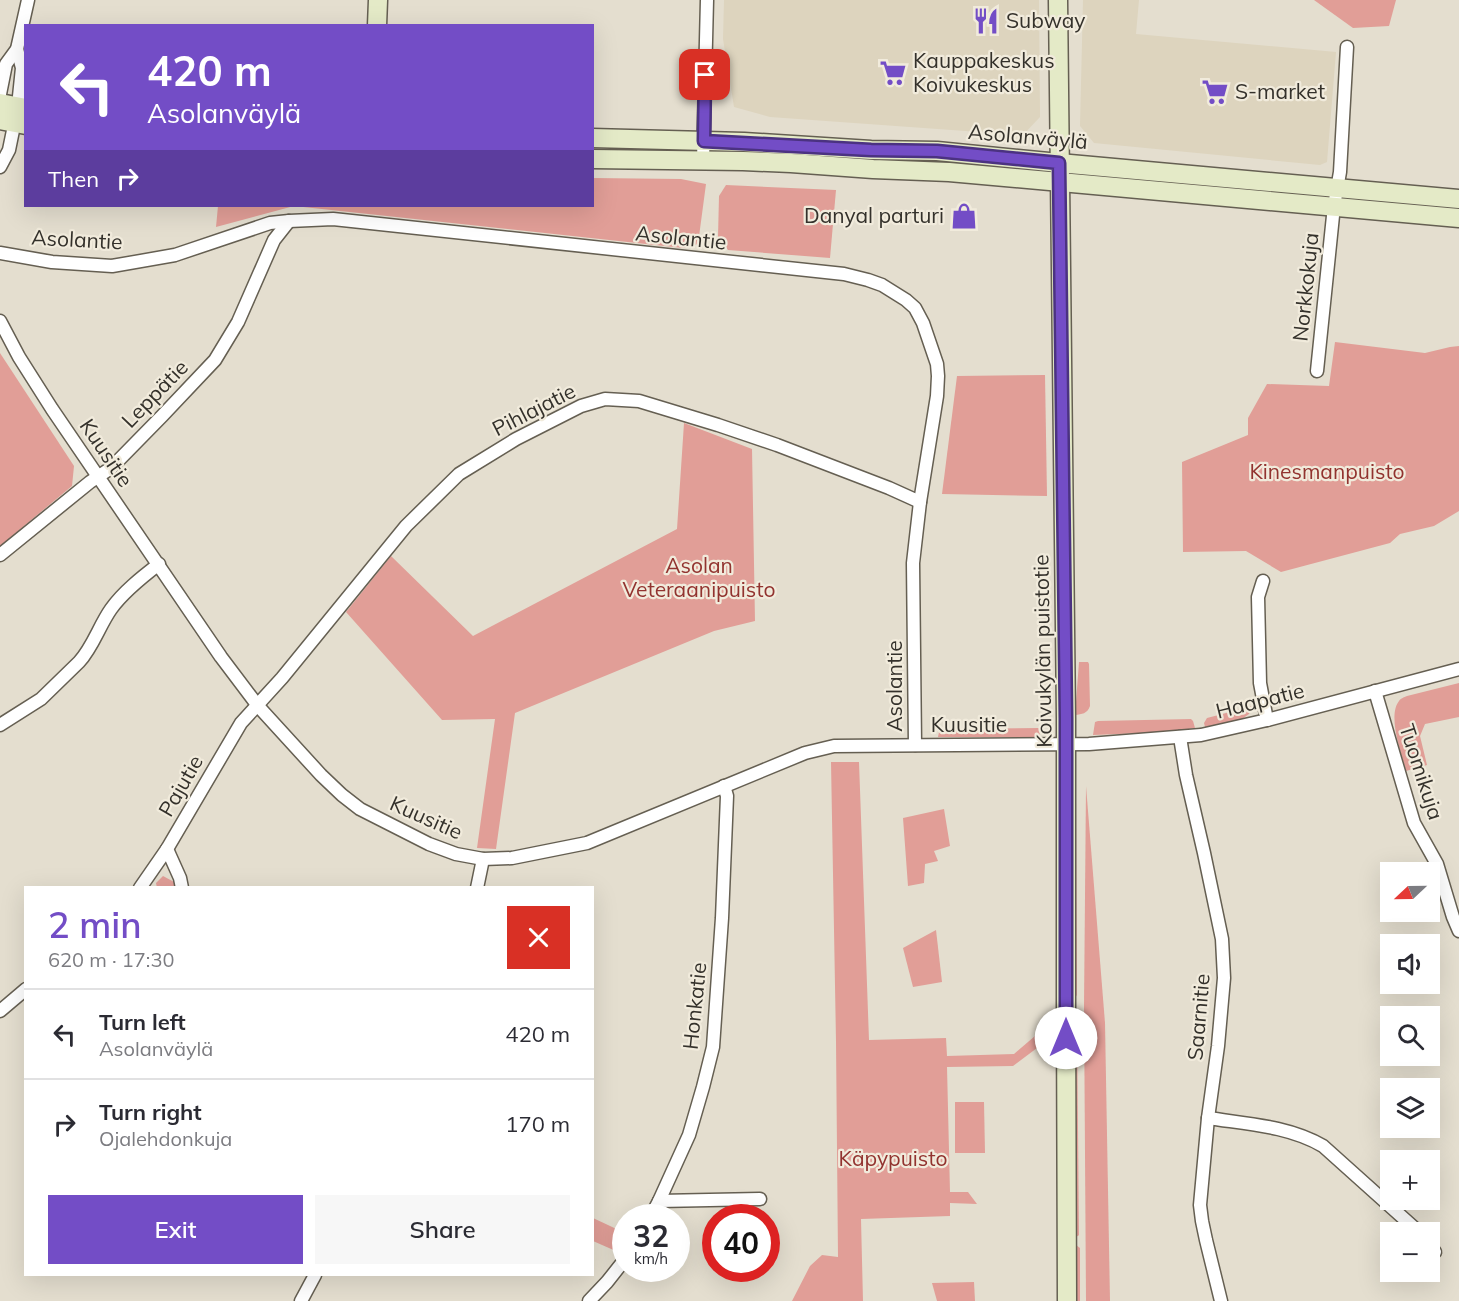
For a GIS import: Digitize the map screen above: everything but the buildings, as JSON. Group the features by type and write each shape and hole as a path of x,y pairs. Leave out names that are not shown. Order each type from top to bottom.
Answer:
{"main road":[{"path":"377,24 378,0"},
{"name":"Koivukylän puistotie","path":"1058,0 1066,744 1067,1301"},
{"name":"Asolanväylä","path":"594,138 937,151 1459,199"},
{"name":"Asolanväylä","path":"594,159 782,163 939,172 1459,218"}],"street":[{"path":"0,94 6,64 17,49 28,0"},
{"path":"704,161 707,0"},
{"name":"Norkkokuja","path":"1317,371 1334,206 1340,172 1347,47"},
{"path":"0,167 9,150 22,68 17,49"},
{"name":"Asolantie","path":"0,253 52,262 112,266 175,255 270,223 333,219 844,274 882,285 915,308 923,322 937,364 938,376 937,396 920,502 914,563 915,745"},
{"name":"Leppätie","path":"0,555 111,468 215,360 238,322 274,240 289,220"},
{"name":"Kuusitie","path":"0,321 19,357 98,477 221,657 258,706 342,795 360,809 429,844 456,854 483,859 512,858 587,843 805,753 834,746 1066,744"},
{"name":"Pihlajatie","path":"258,706 405,526 459,474 516,439 581,406 597,401 605,399 639,401 718,425 880,484 920,502"},
{"path":"0,725 41,699 85,656 111,609 121,596 159,564"},
{"path":"1263,581 1258,597 1260,683 1267,720"},
{"name":"Haapatie","path":"1066,744 1201,735 1267,720 1459,669"},
{"name":"Tuomikuja","path":"1376,691 1414,823 1437,864 1459,931"},
{"name":"Pajutie","path":"141,886 167,849 241,723 258,706"},
{"name":"Saarnitie","path":"1180,737 1186,775 1222,939 1224,978 1200,1205 1221,1301"},
{"name":"Honkatie","path":"657,1204 689,1135 713,1047 723,898 727,796 724,786"},
{"path":"167,849 182,886"},
{"path":"477,886 483,859"},
{"path":"0,1011 24,991"},
{"path":"1208,1118 1262,1126 1309,1138 1323,1146 1408,1222"},
{"path":"659,1201 760,1199"},
{"path":"301,1301 314,1276"},
{"path":"589,1301 612,1276"}],"shaded area":[{"name":"Kauppakeskus Koivukeskus","path":"724,0 1039,0 1040,117 1023,135 770,117 734,107 723,39"},
{"path":"1083,0 1139,0 1136,34 1336,52 1327,162 1320,165 1094,143 1080,126"}],"green space":[{"path":"1314,0 1396,0 1389,26 1353,28"},
{"path":"594,178 681,179 706,184 698,244 683,248 303,207 594,207"},
{"path":"726,185 836,190 830,258 728,250 718,237 719,196"},
{"path":"218,207 290,207 216,227"},
{"name":"Kinesmanpuisto","path":"1335,342 1425,353 1459,346 1459,511 1434,526 1400,534 1390,543 1281,572 1246,551 1183,552 1182,462 1248,435 1248,418 1267,384 1329,386"},
{"path":"0,353 74,466 72,486 0,546"},
{"path":"1045,375 1047,496 942,494 957,376"},
{"name":"Asolan Veteraanipuisto","path":"684,423 752,449 755,621 714,631 515,713 496,849 477,848 495,719 442,720 346,612 391,556 473,636 677,529"},
{"path":"1079,662 1089,664 1090,706 1086,712 1075,715"},
{"path":"1459,683 1459,717 1425,724 1420,736 1427,765 1406,771 1394,716 1399,701 1407,696"},
{"path":"1253,706 1249,714 1242,719 1205,727 1204,723 1207,718"},
{"path":"1191,719 1195,728 1170,732 1093,735 1095,722 1098,721"},
{"path":"1039,728 1040,736 1035,737 938,737 942,729"},
{"name":"Käpypuisto","path":"831,762 859,762 869,1040 946,1038 947,1056 1014,1054 1049,1024 1045,1042 1013,1066 947,1067 950,1192 968,1192 977,1204 950,1203 950,1216 861,1219 863,1301 792,1301 810,1266 822,1255 838,1257"},
{"path":"1074,779 1077,995 1075,998"},
{"path":"1086,786 1105,1023 1110,1301 1086,1301 1084,1006"},
{"path":"944,809 950,846 934,851 938,861 925,864 924,883 908,886 903,818"},
{"path":"163,876 176,883 177,886 157,886 156,883"},
{"path":"936,930 942,982 913,987 903,948"},
{"path":"1072,1016 1076,1017 1077,1022 1079,1235 1073,1237"},
{"path":"955,1102 984,1102 985,1153 955,1153"},
{"path":"594,1218 612,1227 612,1249 594,1241"},
{"path":"1073,1245 1080,1248 1080,1301 1073,1301"},
{"path":"974,1282 975,1301 937,1301 932,1283"}],"place":[{"name":"Subway","path":"986,21"},
{"name":"Kauppakeskus Koivukeskus","path":"893,73"},
{"name":"S-market","path":"1215,92"},
{"name":"Danyal parturi","path":"964,216"}],"route":[{"path":"705,75 704,141 871,150 937,151 1059,163 1066,718 1066,1038"}]}
